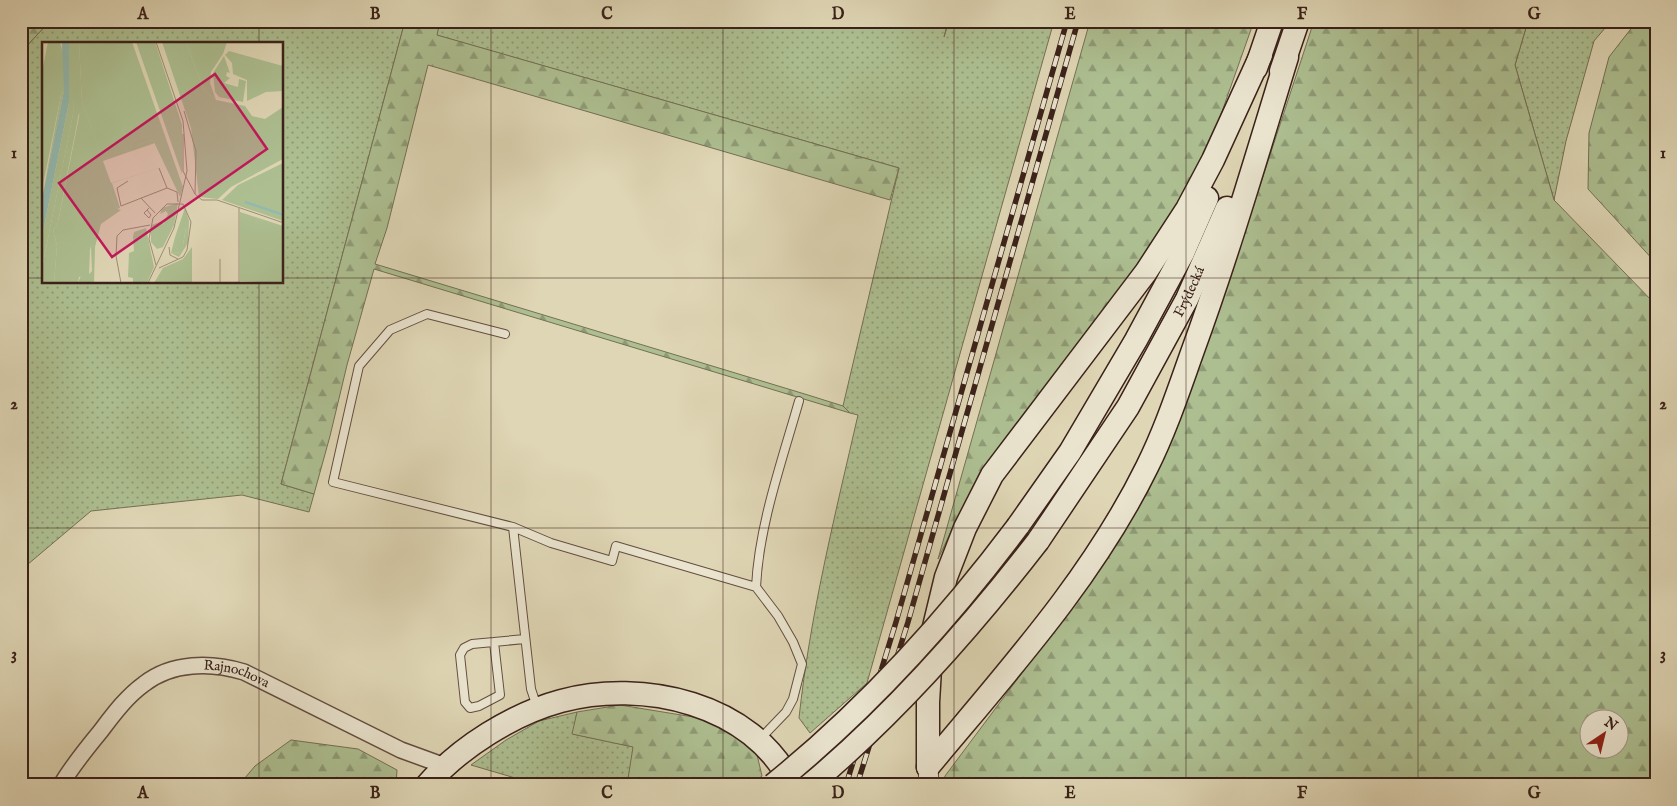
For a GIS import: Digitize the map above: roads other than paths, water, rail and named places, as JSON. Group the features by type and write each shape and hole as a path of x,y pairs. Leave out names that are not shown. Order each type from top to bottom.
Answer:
{"main road":[{"name":"Frýdecká","path":"773,785 824,741 901,668 954,608 1018,526 1070,452 1136,340 1183,253 1214,181 1272,21"},
{"name":"Frýdecká","path":"810,785 913,688 980,615 1038,541 1128,407 1187,300 1234,192 1287,57 1298,21"},
{"path":"929,776 928,702 932,634 940,595 952,560 984,489 1010,450 1146,272 1182,217 1213,160 1261,55"},
{"path":"929,776 1065,599 1102,546 1148,466 1170,414 1214,294 1287,57"},
{"path":"427,785 445,766 498,728 538,708 576,697 637,694 686,702 708,709 738,724 759,740 776,759 792,785"}],"street":[{"name":"Rajnochova","path":"61,785 67,774 103,728 138,688 161,674 200,666 226,667 244,672 401,750 445,766"}],"lane":[{"path":"506,334 427,314 390,330 358,366 333,482 513,527 551,543 612,561 616,546 756,587 778,616 793,642 802,664 794,700 786,712 759,740"},
{"path":"756,587 757,560 762,536 799,401"},
{"path":"513,527 531,689 538,708"},
{"path":"494,642 500,695 479,706 470,708 465,702 461,652 468,644 525,638"}],"railway":[{"path":"846,785 896,622 1067,21"},
{"path":"857,785 908,622 1078,21"}]}
